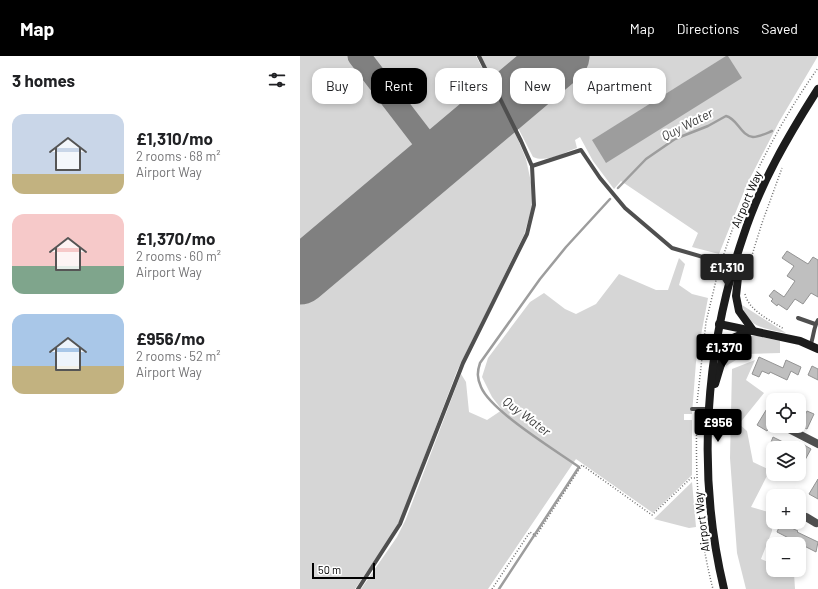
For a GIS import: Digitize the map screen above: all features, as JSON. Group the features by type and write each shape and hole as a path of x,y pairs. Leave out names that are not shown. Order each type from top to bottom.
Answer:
{"street":[{"name":"Airport Way","path":"724,589 718,563 708,477 708,409 719,324 743,236 763,186 789,134 818,89"},
{"path":"743,236 736,296 739,311 752,329"},
{"path":"719,324 752,329 800,341 814,347"},
{"path":"708,409 725,351 733,338 752,329"},
{"path":"797,433 818,444"},
{"path":"806,517 817,522"}],"lane":[{"path":"358,589 400,524 463,363 527,234 534,205 532,166 479,56"},
{"path":"532,166 581,150 600,178 625,208 672,248 734,266"},
{"path":"798,318 817,322 814,347"},
{"path":"692,409 708,409"}],"path":[{"path":"748,268 762,223 783,166"},
{"path":"744,290 746,301 754,309 787,331"},
{"path":"492,589 530,532 536,536 582,465 652,515 691,478 697,478"}],"shaded area":[{"path":"300,56 476,56 482,68 435,68 435,104 501,104 514,130 526,159 532,187 532,207 524,235 457,371 401,518 392,535 355,589 300,589"},
{"path":"481,56 818,56 779,122 747,184 719,254 692,247 698,233 621,181 614,189 593,161 580,137 575,140 577,148 549,158 538,159 533,157 502,97 502,68 487,68"},
{"path":"726,56 728,56 742,78 606,163 592,140 649,104 666,104 666,94"},
{"path":"679,258 685,264 679,285 692,294 708,298 696,362 692,414 684,414 684,420 692,420 692,475 653,513 576,459 488,589 361,589 397,537 406,519 461,374 466,382 469,412 487,420 502,410 492,397 482,377 488,358 530,302 544,293 565,309 576,314 596,304 619,274 656,290 668,290"},
{"path":"742,305 786,333 765,328 753,323 745,313"},
{"path":"746,336 758,336 780,341 780,353 746,354 726,366 732,348"},
{"path":"755,360 746,380 764,393 739,424 747,431 753,462 766,468 766,478 751,507 766,511 766,529 772,529 770,537 766,537 766,546 761,559 766,561 766,577 794,577 795,589 746,589 737,553 730,458 732,369"},
{"path":"692,482 696,527 689,528 654,519"}],"building":[{"path":"787,251 808,264 813,257 818,260 818,297 811,293 803,304 795,299 787,310 778,304 777,306 771,301 773,299 769,296 774,290 784,297 795,281 787,276 794,266 782,258"},
{"path":"759,357 783,368 786,360 801,367 798,375 791,371 787,380 770,372 769,374 762,371 759,377 752,374"},
{"path":"812,366 818,369 818,380 808,375"},
{"path":"766,410 766,430 757,425"},
{"path":"807,411 814,414 807,429 806,428"},
{"path":"773,437 781,441 772,441"},
{"path":"806,446 811,449 806,458"},
{"path":"818,479 818,499 809,494"},
{"path":"778,529 794,529 798,531 797,532 818,542 816,552 806,547 806,537 787,537 777,532"}],"waterway":[{"name":"Quy Water","path":"618,188 646,159 675,139 708,126 726,116 730,117 745,134 749,136 758,136 772,131"},
{"name":"Quy Water","path":"499,589 579,467 525,430 487,397 478,378 479,366 540,279 566,247 610,199"}],"taxiway":[{"path":"359,56 438,159"}],"runway":[{"path":"300,276 561,56"}]}
